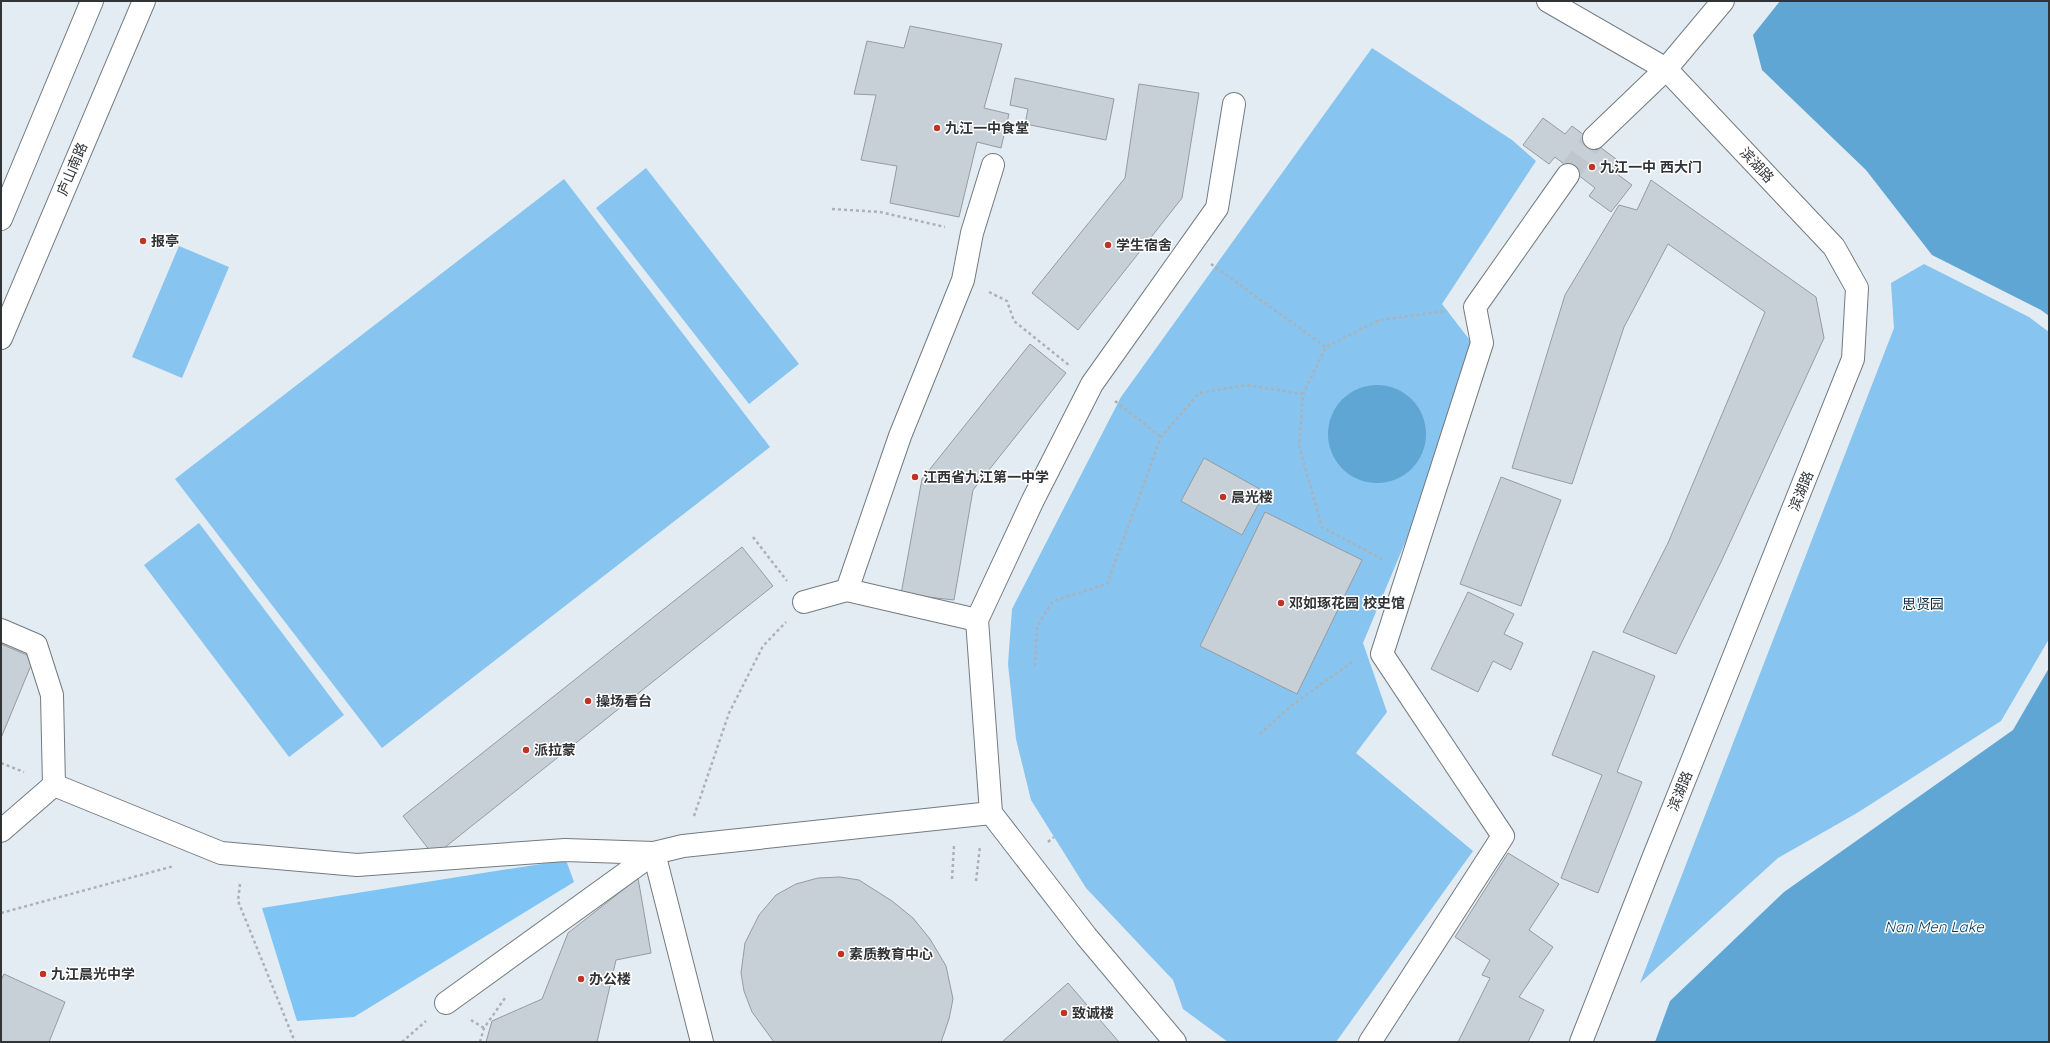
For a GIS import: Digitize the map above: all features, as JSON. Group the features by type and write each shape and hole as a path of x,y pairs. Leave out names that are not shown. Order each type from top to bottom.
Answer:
{"street":[{"path":"1,220 92,1"},
{"name":"庐山南路","path":"1,338 144,1"},
{"name":"滨湖路","path":"1548,1 1666,69 1834,247 1857,288 1853,359 1581,1042"},
{"path":"1594,138 1666,69 1723,1"},
{"path":"1175,1042 1086,936 991,813 977,620 1033,500 1092,384 1217,208 1234,104"},
{"path":"847,590 900,436 963,280 972,233 993,165"},
{"path":"1370,1042 1503,836 1382,654 1482,343 1475,307 1568,175"},
{"path":"804,602 847,590 977,620"},
{"path":"1,630 36,645 52,694 54,785"},
{"path":"54,785 221,853 357,864 565,850 654,853 683,846 991,813"},
{"path":"1,831 54,785"},
{"path":"446,1003 654,853"},
{"path":"654,853 702,1042"}],"path":[{"path":"832,210 880,212 972,233"},
{"path":"1189,248 1326,347"},
{"path":"963,280 1007,301 1014,321 1161,437"},
{"path":"1408,573 1322,527 1298,446 1302,394 1326,347 1379,320 1475,307"},
{"path":"1035,666 1037,626 1053,601 1107,584 1161,437 1199,393 1247,385 1302,394"},
{"path":"683,846 729,713 763,646 804,602 753,537"},
{"path":"1260,734 1292,705 1353,661 1382,654"},
{"path":"952,879 956,817"},
{"path":"976,881 980,840"},
{"path":"1,913 175,865"},
{"path":"238,901 295,1042"}],"green space":[{"path":"1372,48 1512,140 1536,161 1442,304 1472,343 1417,514 1363,643 1387,712 1356,753 1473,851 1336,1042 1228,1042 1183,1009 1173,980 1086,888 1031,800 1016,739 1008,664 1012,609 1121,397"},
{"path":"646,168 799,364 749,404 596,208"},
{"path":"564,179 770,447 382,748 175,479"},
{"path":"179,246 229,267 182,378 132,357"},
{"name":"思贤园","path":"1924,264 2029,317 2049,332 2049,639 2001,721 1857,813 1778,858 1640,983 1894,328 1891,283"},
{"path":"199,523 344,715 289,757 144,565"}],"shaded area":[{"path":"566,860 574,882 354,1017 297,1021 262,908"}],"water":[{"path":"1780,1 2049,1 2049,316 2041,310 1932,255 1866,170 1762,70 1753,35"},
{"path":"1377,385 1396,389 1411,400 1422,415 1426,434 1422,453 1411,468 1396,479 1377,483 1358,479 1343,468 1332,453 1328,434 1332,415 1343,400 1358,389"},
{"name":"Nan Men Lake","path":"2049,668 2049,1042 1655,1042 1670,1001 1784,892 2013,730"}],"building":[{"name":"九江一中食堂","path":"910,26 1002,44 984,108 1009,114 1001,148 977,142 959,217 890,203 897,166 861,160 876,95 854,94 867,41 904,48"},
{"path":"1015,78 1114,99 1106,140 1025,124 1028,109 1010,105"},
{"name":"学生宿舍","path":"1139,84 1199,93 1182,198 1078,330 1032,293 1125,178"},
{"name":"九江一中 西大门","path":"1543,118 1565,134 1572,126 1620,162 1613,171 1632,185 1611,212 1589,196 1595,188 1555,157 1549,164 1523,145"},
{"path":"1651,180 1816,297 1824,338 1721,562 1676,654 1623,632 1668,543 1765,312 1668,244 1624,327 1572,484 1512,468 1565,295 1619,205 1637,210"},
{"path":"1030,344 1066,373 973,490 954,600 901,594 922,479"},
{"name":"晨光楼","path":"1204,458 1265,492 1242,535 1181,501"},
{"path":"1501,477 1561,500 1521,606 1460,584"},
{"name":"邓如琢花园 校史馆","path":"1265,512 1362,560 1297,694 1200,646"},
{"name":"操场看台","path":"742,547 773,586 434,856 403,816"},
{"path":"1468,592 1514,614 1504,634 1523,643 1511,670 1493,661 1478,692 1431,669"},
{"path":"1,644 34,658 1,738"},
{"path":"1593,651 1655,676 1617,772 1642,782 1598,893 1561,878 1602,775 1552,755"},
{"path":"1508,853 1559,884 1529,930 1553,947 1519,997 1544,1010 1528,1042 1458,1042 1490,978 1482,975 1490,960 1455,937"},
{"name":"素质教育中心","path":"840,877 859,880 892,901 913,918 930,939 946,966 953,999 949,1019 941,1042 774,1042 752,1012 744,991 741,973 745,943 759,915 776,895 796,884 818,878"},
{"name":"办公楼","path":"638,878 651,953 616,960 597,1042 486,1042 492,1021 542,999 568,933"},
{"path":"4,974 65,1002 49,1042 1,1042 1,980"},
{"name":"致诚楼","path":"1068,983 1119,1042 1002,1042"}],"tunnel":[{"path":"1568,175 1594,138"}],"place":[{"name":"九江一中食堂","path":"937,128"},
{"name":"九江一中 西大门","path":"1592,167"},
{"name":"报亭","path":"143,241"},
{"name":"学生宿舍","path":"1108,245"},
{"name":"江西省九江第一中学","path":"915,477"},
{"name":"晨光楼","path":"1223,497"},
{"name":"邓如琢花园 校史馆","path":"1281,603"},
{"name":"操场看台","path":"588,701"},
{"name":"派拉蒙","path":"526,750"},
{"name":"素质教育中心","path":"841,954"},
{"name":"九江晨光中学","path":"43,974"},
{"name":"办公楼","path":"581,979"},
{"name":"致诚楼","path":"1064,1013"}]}
